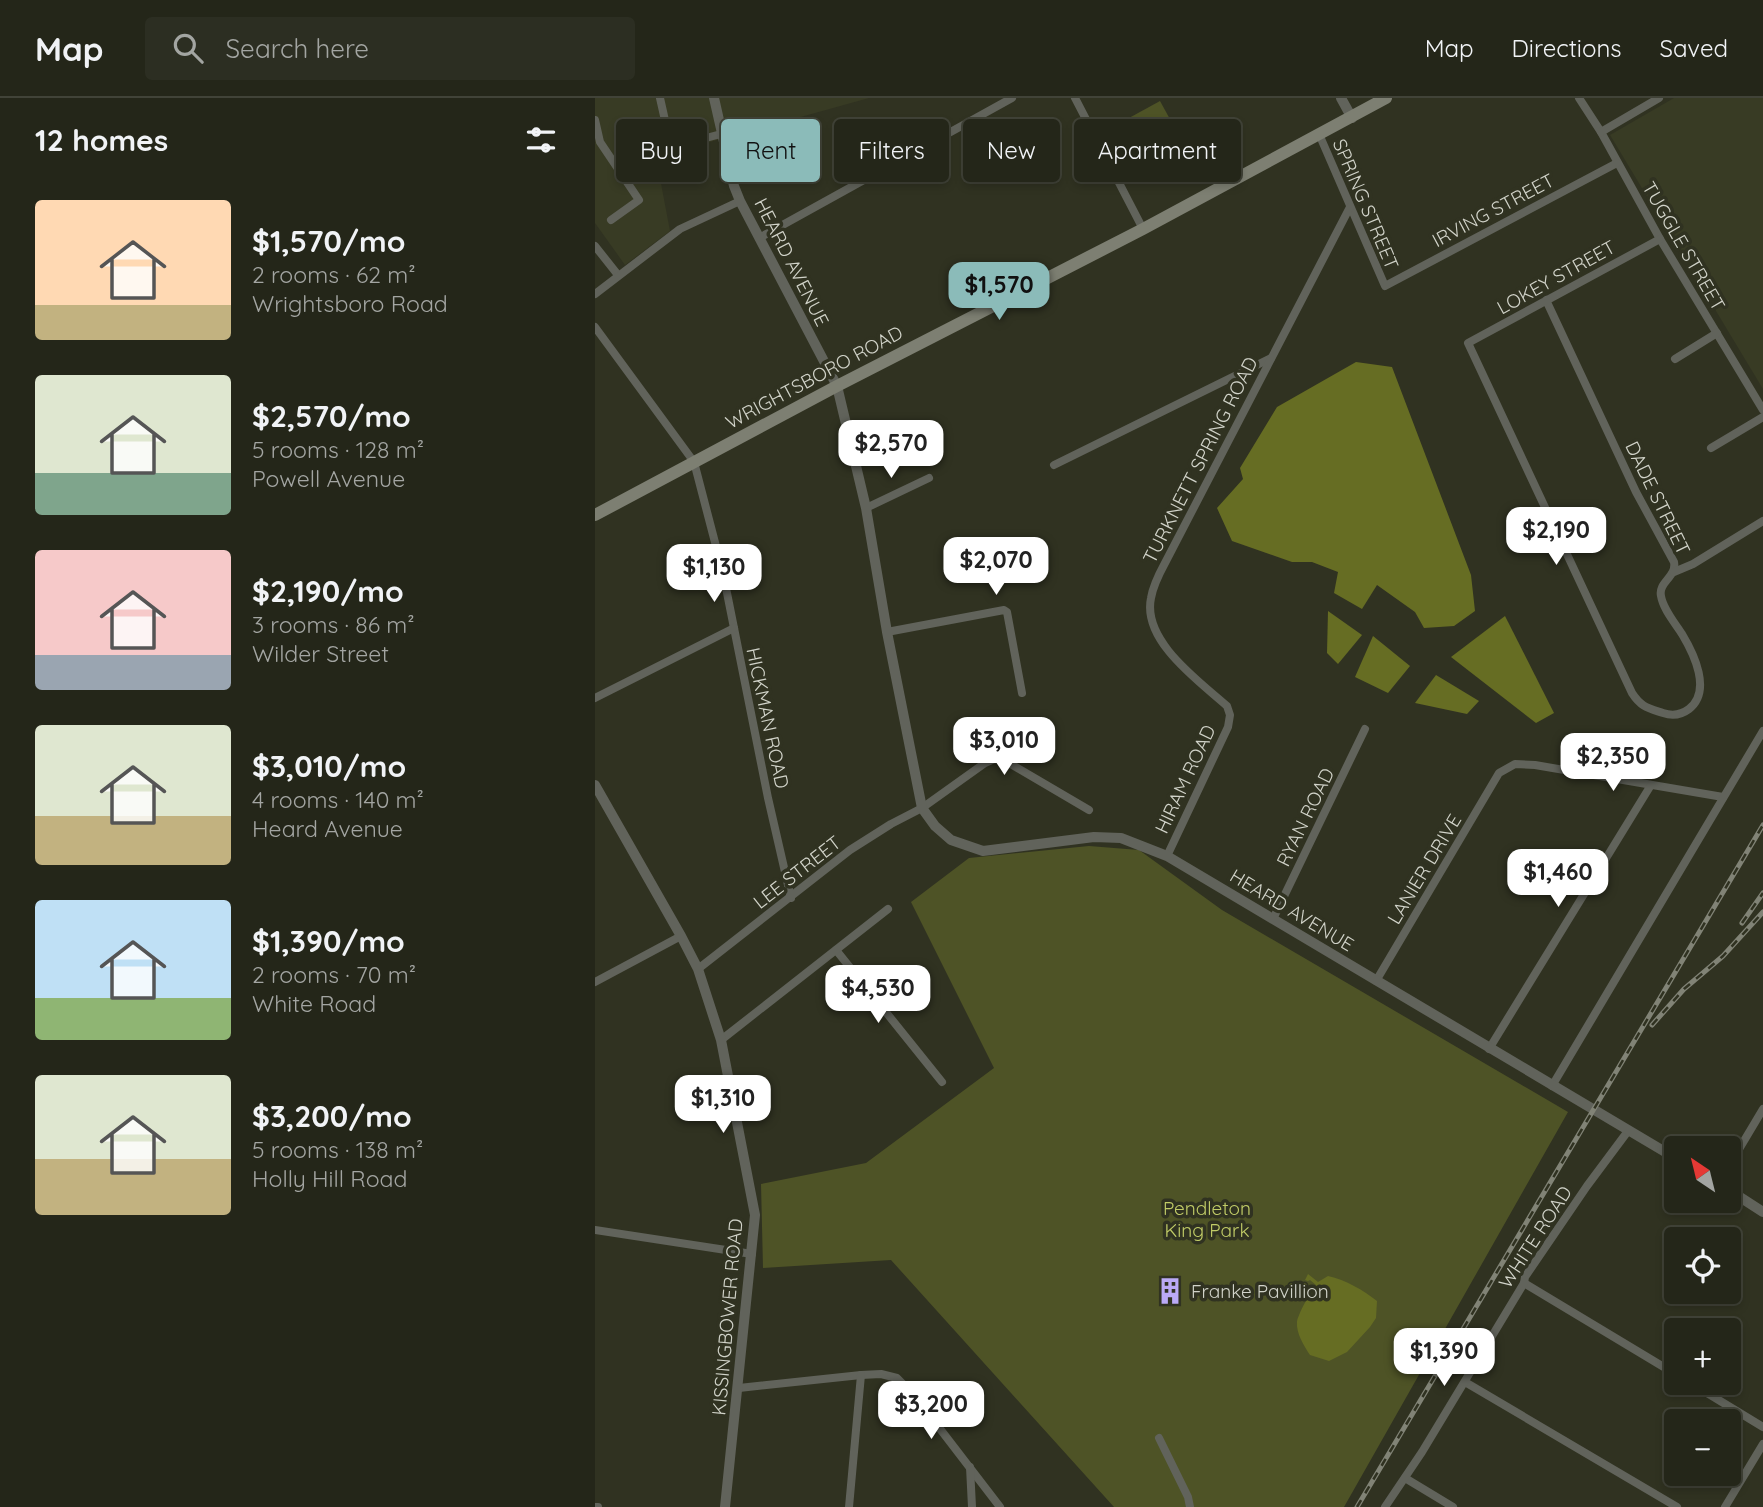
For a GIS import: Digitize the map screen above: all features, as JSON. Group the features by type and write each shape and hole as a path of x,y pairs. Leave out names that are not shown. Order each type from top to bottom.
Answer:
{"main road":[{"name":"WRIGHTSBORO ROAD","path":"595,515 837,386 1143,229 1387,98"}],"street":[{"path":"660,98 665,119"},
{"name":"HEARD AVENUE","path":"714,98 721,134"},
{"path":"759,238 1012,98"},
{"path":"1076,98 1143,229"},
{"path":"1341,98 1352,118"},
{"name":"TUGGLE STREET","path":"1579,98 1763,410"},
{"path":"1601,132 1659,98"},
{"path":"595,120 600,142 616,166"},
{"path":"707,138 721,134"},
{"name":"SPRING STREET","path":"1319,134 1385,286"},
{"name":"IRVING STREET","path":"1385,286 1617,163"},
{"path":"611,220 639,200 627,182"},
{"name":"HEARD AVENUE","path":"733,182 740,201 837,386 866,508 887,632 922,808 936,826 951,840 983,851 1094,837 1121,838 1167,856 1664,1152"},
{"path":"595,294 680,229 740,201"},
{"name":"TURKNETT SPRING ROAD","path":"1230,715 1227,706 1164,647 1152,624 1150,601 1156,581 1350,207"},
{"name":"LOKEY STREET","path":"1660,239 1468,343 1632,693 1644,707 1669,715 1691,708"},
{"path":"595,246 618,275"},
{"name":"DADE STREET","path":"1546,300 1636,492 1675,567 1663,585 1661,594 1690,651 1699,677 1700,692 1691,708"},
{"name":"HICKMAN ROAD","path":"595,327 694,462 723,573 791,898"},
{"path":"1675,359 1717,333"},
{"path":"1054,465 1271,358"},
{"path":"1711,448 1763,417"},
{"path":"866,508 929,478"},
{"path":"1674,572 1693,564 1763,521"},
{"path":"887,632 1004,610 1007,612 1022,692"},
{"path":"595,698 734,628"},
{"name":"HIRAM ROAD","path":"1167,856 1228,727 1230,715"},
{"name":"RYAN ROAD","path":"1273,919 1365,729"},
{"path":"1552,1086 1763,731"},
{"path":"922,808 994,759 1004,760 1089,810"},
{"name":"LANIER DRIVE","path":"1376,981 1499,773 1515,764 1535,765 1651,785"},
{"name":"KISSINGBOWER ROAD","path":"595,785 698,969 721,1040 755,1215 725,1507"},
{"path":"1489,1049 1651,785 1723,797"},
{"name":"LEE STREET","path":"698,969 851,850 922,808"},
{"path":"721,1040 888,909"},
{"path":"595,982 681,936"},
{"path":"836,950 943,1082"},
{"path":"1741,1146 1763,1109"},
{"name":"WHITE ROAD","path":"1385,1507 1465,1382 1524,1283 1525,1277 1628,1131"},
{"path":"1741,1198 1763,1212"},
{"path":"595,1230 752,1254"},
{"path":"1524,1283 1664,1367"},
{"path":"739,1388 860,1375 881,1374 897,1378 914,1395 1000,1507"},
{"path":"849,1507 860,1375"},
{"path":"1465,1382 1677,1507"},
{"path":"1710,1395 1763,1427"},
{"path":"1159,1438 1188,1497 1190,1507"},
{"path":"1725,1507 1763,1444"},
{"path":"970,1467 972,1507"},
{"path":"1405,1478 1453,1507"}],"shaded area":[{"path":"595,98 869,98 793,119 721,119 721,139 707,143 707,119 616,119 616,182 661,182 670,231 625,265 595,223"},
{"path":"1674,98 1763,98 1763,389 1610,135"},
{"path":"1356,362 1392,367 1471,575 1475,611 1454,626 1424,628 1415,612 1377,585 1362,609 1334,593 1338,572 1312,562 1292,562 1232,541 1217,508 1243,479 1240,468 1277,407"},
{"path":"1328,611 1362,635 1338,664 1327,653"},
{"path":"1505,616 1554,713 1536,723 1451,657"},
{"path":"1373,636 1410,666 1388,693 1355,677"},
{"path":"1436,675 1479,701 1467,714 1415,703"},
{"path":"1308,1274 1318,1282 1328,1276 1341,1280 1377,1301 1376,1318 1370,1327 1347,1352 1329,1361 1310,1355 1298,1331 1300,1314 1316,1285 1305,1280"}],"green space":[{"path":"1160,101 1170,119 1130,119"},
{"name":"Pendleton King Park","path":"1089,846 1139,850 1222,910 1568,1112 1344,1507 1114,1507 891,1260 763,1268 761,1184 866,1163 994,1068 911,902 969,858"}],"railway":[{"path":"1357,1507 1763,825"},
{"path":"1742,923 1763,893"},
{"path":"1652,1025 1684,989 1723,956 1763,912"}],"place":[{"name":"Franke Pavillion","path":"1170,1291"}]}
